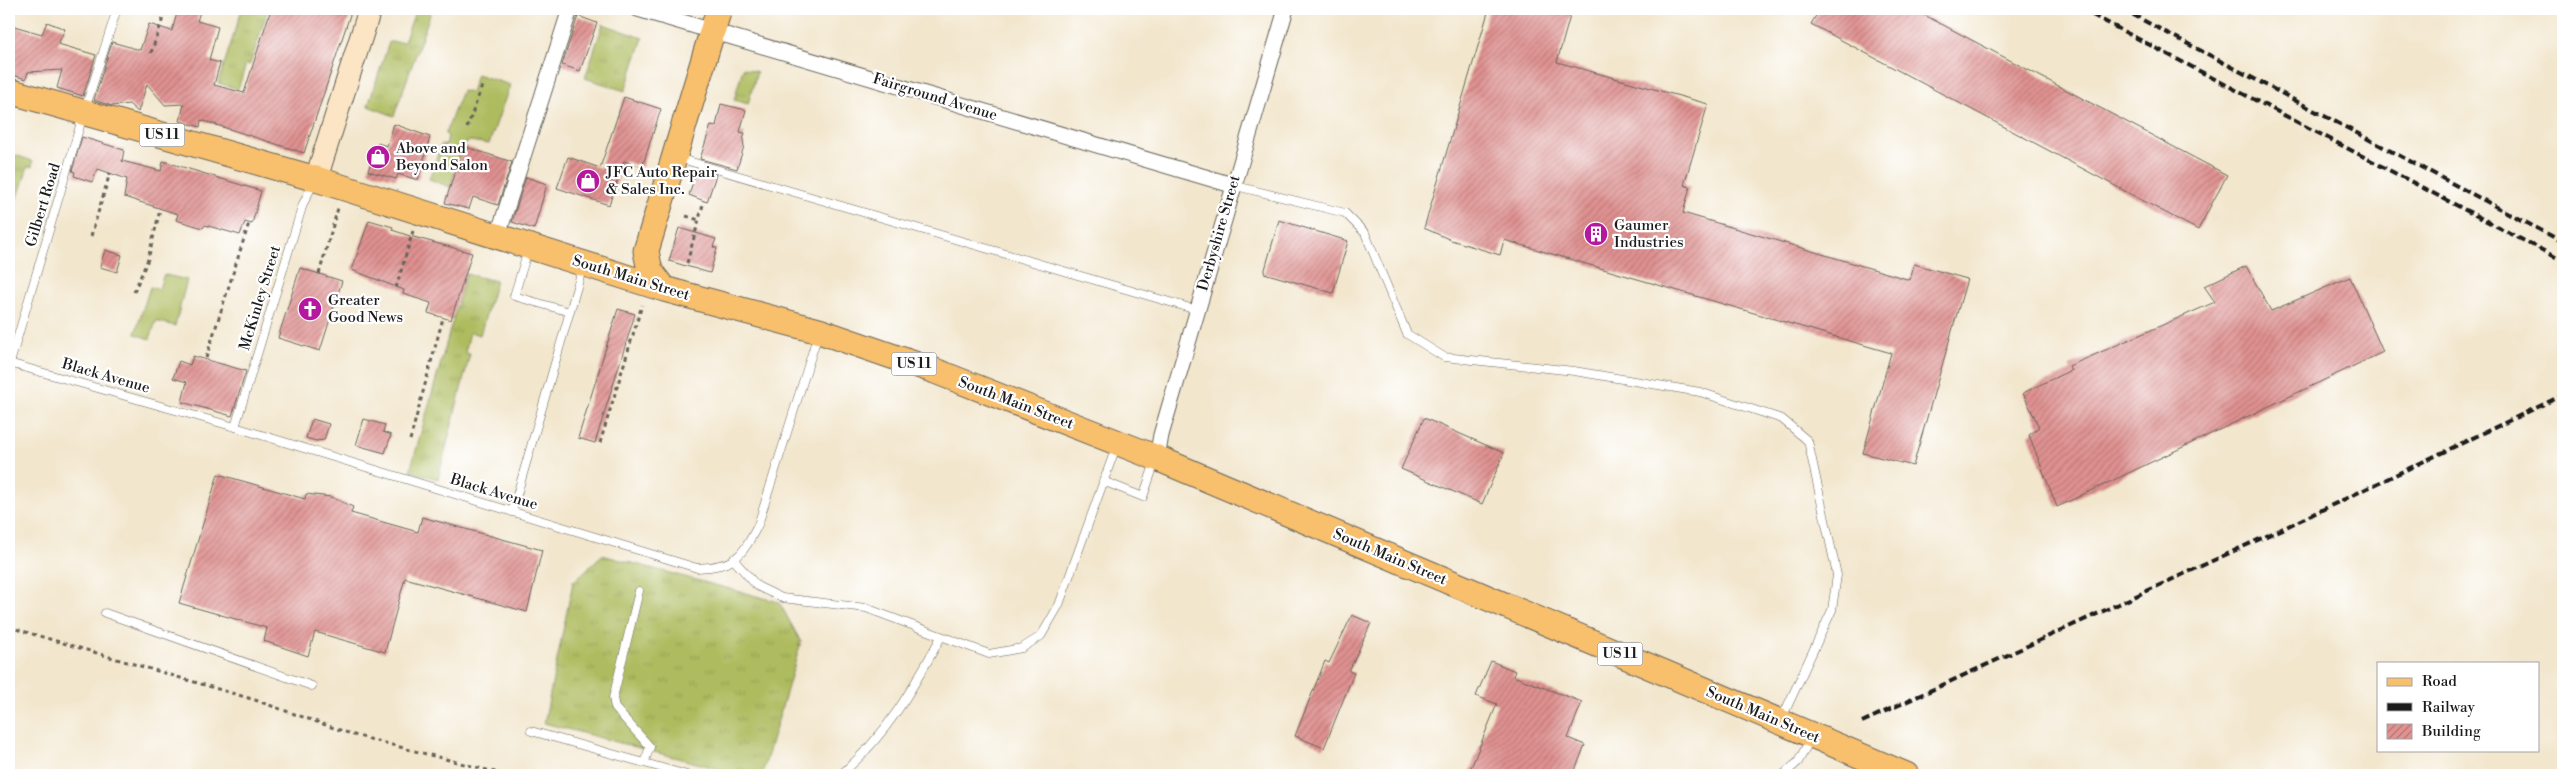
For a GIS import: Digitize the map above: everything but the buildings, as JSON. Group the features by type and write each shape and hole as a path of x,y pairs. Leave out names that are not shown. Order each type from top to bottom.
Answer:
{"main road":[{"path":"616,274 632,267 646,251 676,158 716,20"},
{"name":"South Main Street","path":"9,91 316,179 498,235 616,274 654,295 819,331 935,371 1118,442 1906,775"},
{"path":"646,251 654,295"}],"street":[{"path":"316,179 370,9"},
{"path":"498,235 570,9"},
{"name":"Fairground Avenue","path":"638,9 716,20 1232,185"},
{"name":"Derbyshire Street","path":"1156,458 1232,185 1286,9"}],"lane":[{"name":"Gilbert Road","path":"9,363 84,112 117,9"},
{"path":"676,158 1196,310"},
{"name":"McKinley Street","path":"235,427 303,204 316,179"},
{"path":"1232,185 1345,213 1365,233 1407,334 1444,357 1574,371 1700,392 1782,419 1808,441 1837,575 1832,610 1780,722"},
{"path":"529,245 514,296 570,312"},
{"path":"512,512 584,264"},
{"name":"Black Avenue","path":"9,363 235,427 697,568 721,567 744,553 758,525 819,331"},
{"path":"733,559 757,586 782,598 866,608 989,654 1022,648 1041,636 1059,605 1118,442"},
{"path":"1103,481 1143,497 1156,458"},
{"path":"639,591 613,698 614,708 650,747 644,763"},
{"path":"105,614 312,686"},
{"path":"840,775 863,756 888,726 942,637"},
{"path":"531,731 687,775"},
{"path":"1783,775 1798,762 1812,735"}],"path":[{"path":"151,53 166,9"},
{"path":"467,128 482,86"},
{"path":"90,236 110,173"},
{"path":"687,263 704,201"},
{"path":"319,274 339,207"},
{"path":"134,292 148,259 160,210"},
{"path":"686,216 699,220"},
{"path":"206,358 249,223"},
{"path":"396,288 414,230"},
{"path":"600,443 654,295"},
{"path":"410,440 442,318"},
{"path":"9,627 255,700 354,735 506,775"}],"green space":[{"path":"242,9 268,9 250,65 246,64 238,89 218,83"},
{"path":"416,9 432,9 394,116 368,106 389,42 404,42"},
{"path":"603,24 643,38 625,91 585,78"},
{"path":"743,68 757,72 748,104 734,100"},
{"path":"477,74 510,85 489,144 470,141 464,144 450,187 429,179 441,145 446,145 448,136 445,134 462,91 471,92"},
{"path":"9,153 33,161 32,167 28,166 18,198 9,195"},
{"path":"466,274 496,281 480,335 470,332 465,353 470,354 438,479 410,471"},
{"path":"163,276 187,280 175,326 156,321 150,339 135,334 150,287 159,289"},
{"path":"602,555 779,602 801,642 762,775 742,775 544,723 573,582"}],"railway":[{"path":"2081,9 2563,261"},
{"path":"2122,9 2563,242"},
{"path":"1862,722 2286,527 2563,395"}],"place":[{"name":"Above and Beyond Salon","path":"378,157"},
{"name":"JFC Auto Repair & Sales Inc.","path":"588,181"},
{"name":"Gaumer Industries","path":"1596,234"},
{"name":"Greater Good News","path":"310,309"}]}
